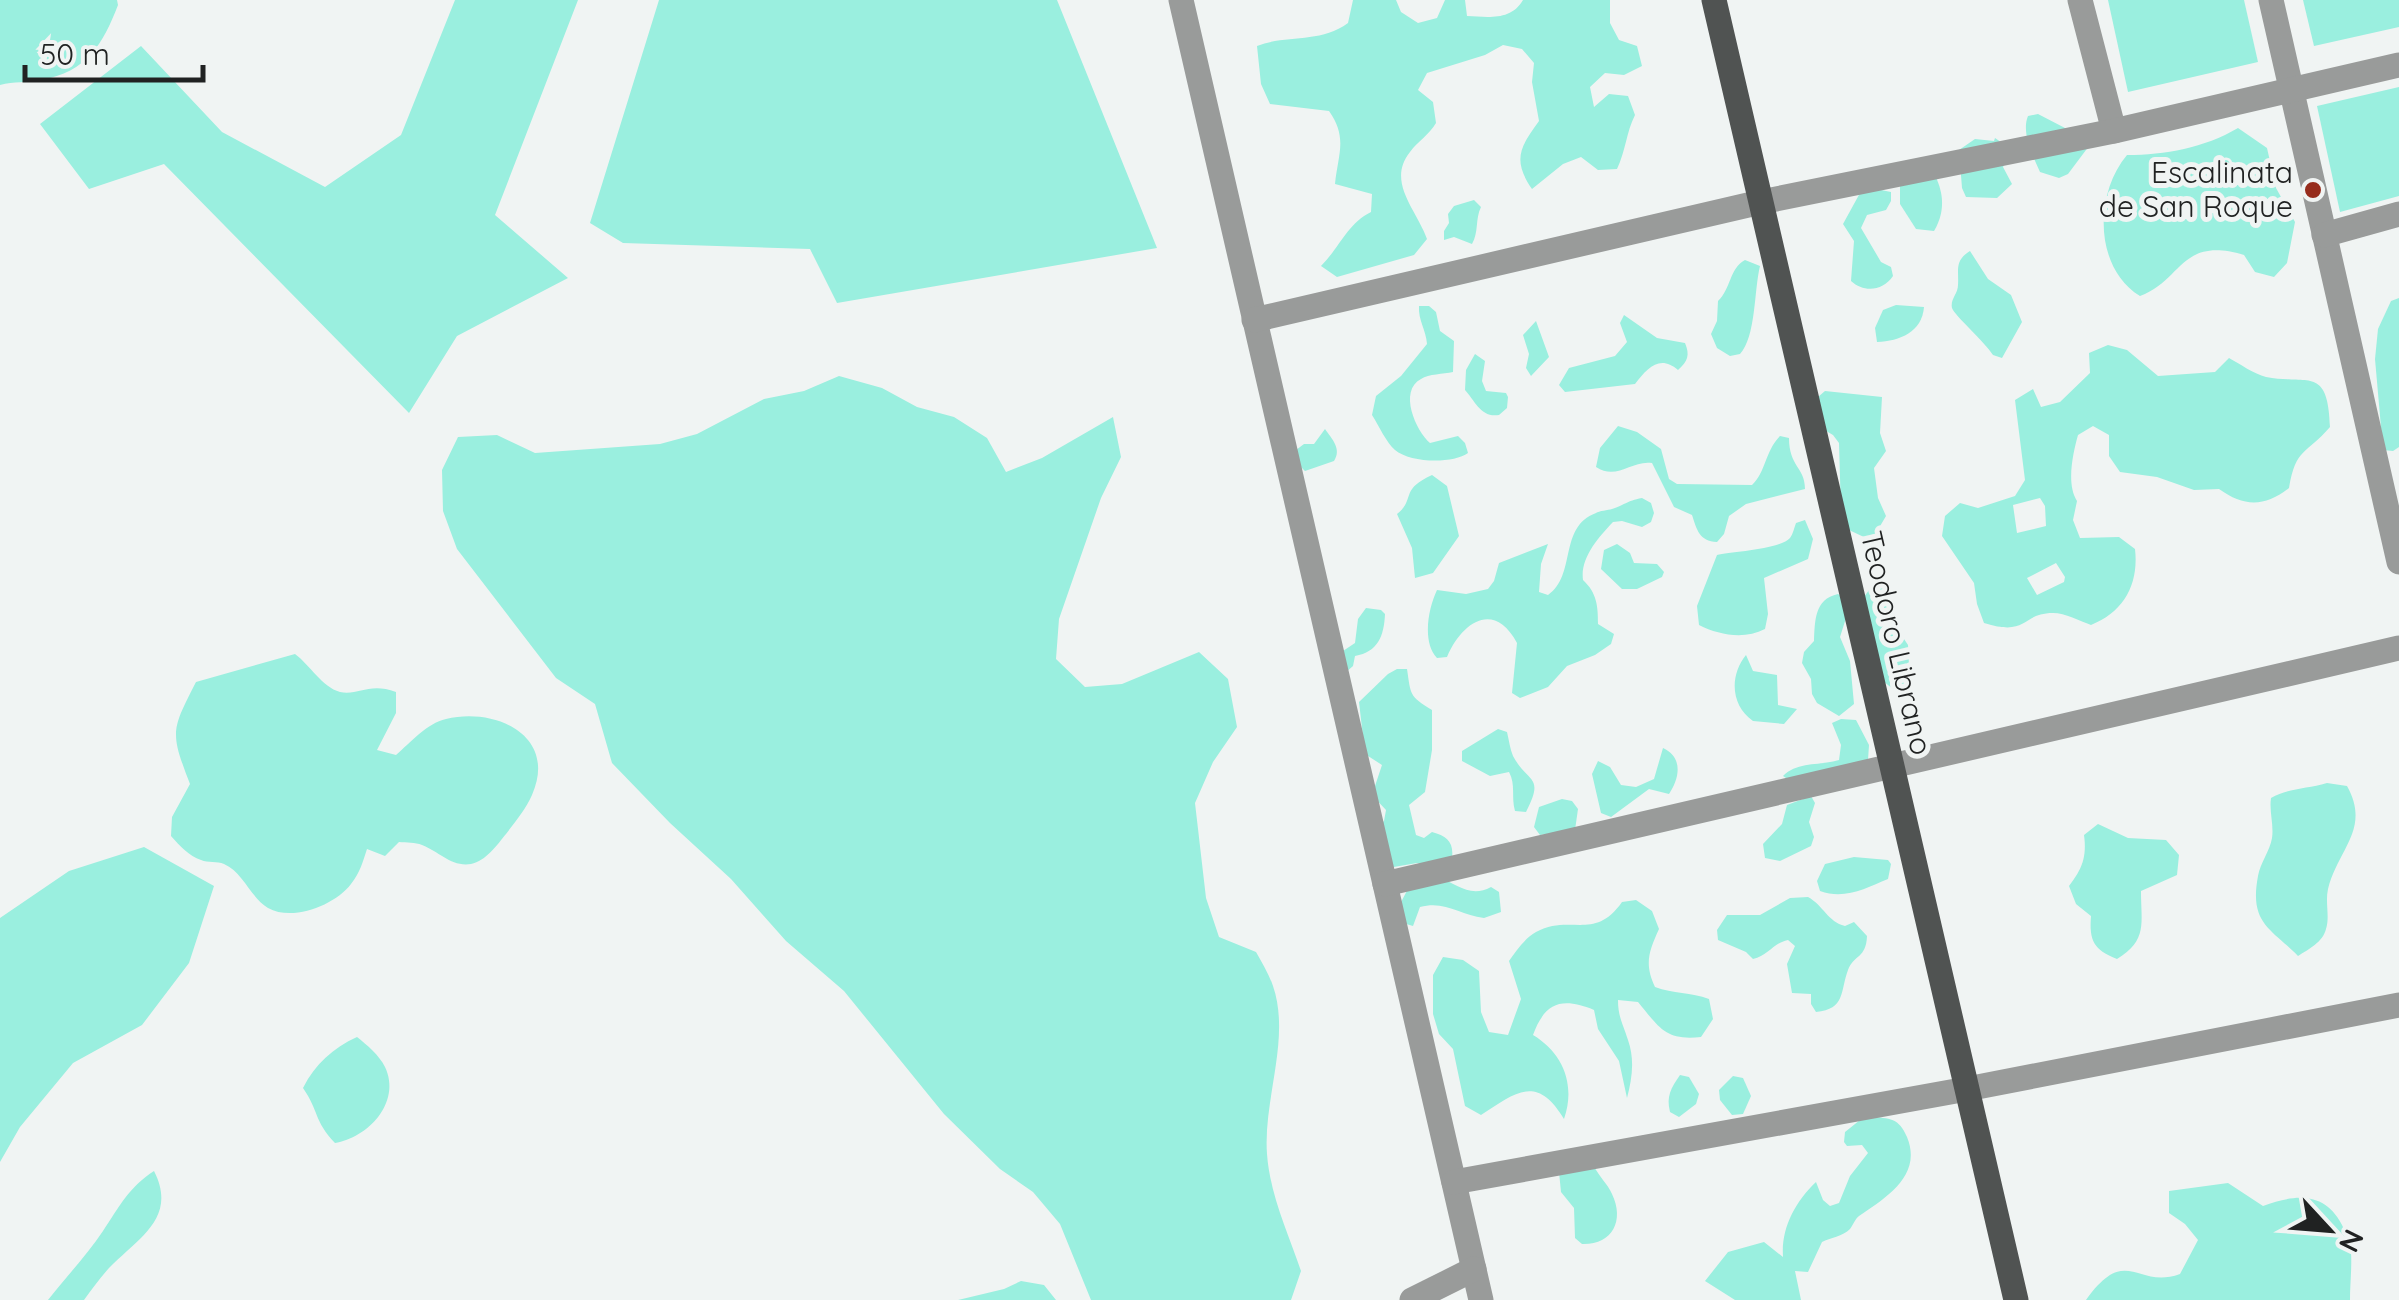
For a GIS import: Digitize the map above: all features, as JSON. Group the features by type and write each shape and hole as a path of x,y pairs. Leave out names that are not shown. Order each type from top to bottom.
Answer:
{"main road":[{"name":"Teodoro Librano","path":"1714,0 2016,1300"}],"street":[{"path":"1181,0 1482,1300"},
{"path":"2080,0 2114,130"},
{"path":"2271,0 2399,562"},
{"path":"1254,320 1762,202 2114,130 2399,66"},
{"path":"2324,235 2399,214"},
{"path":"1385,884 2399,648"},
{"path":"1454,1182 1967,1089 2399,1005"},
{"path":"1412,1300 1474,1269"}],"green space":[{"path":"0,0 117,0 118,5 99,44 82,63 57,76 0,85"},
{"path":"455,0 578,0 495,215 568,278 457,336 409,413 164,164 89,189 40,124 141,46 222,132 325,187 401,135"},
{"path":"659,0 1057,0 1157,248 837,303 810,249 623,243 590,223"},
{"path":"1353,0 1396,0 1401,12 1418,23 1437,18 1445,0 1465,0 1467,16 1491,17 1512,12 1523,0 1610,0 1610,23 1619,40 1637,46 1642,66 1624,75 1605,73 1590,87 1594,107 1609,94 1628,96 1635,115 1617,169 1598,170 1581,157 1563,164 1532,189 1520,162 1527,139 1539,121 1532,82 1534,63 1522,49 1503,45 1485,55 1427,73 1418,90 1433,102 1436,123 1410,152 1401,174 1406,196 1427,239 1414,255 1337,277 1321,266 1350,229 1371,212 1372,194 1335,184 1340,138 1329,111 1270,104 1261,84 1257,46 1337,30 1348,23"},
{"path":"2108,0 2244,0 2258,62 2128,92"},
{"path":"2303,0 2399,0 2399,27 2314,46"},
{"path":"2399,87 2399,196 2340,212 2317,106"},
{"path":"2038,114 2092,142 2068,174 2059,178 2040,172 2029,144 2028,116"},
{"path":"2238,128 2267,148 2276,188 2295,222 2287,263 2274,277 2255,272 2244,255 2207,251 2194,255 2140,296 2125,284 2107,249 2104,209 2116,171 2127,155 2184,149"},
{"path":"1995,138 2011,149 2003,167 2012,184 1997,198 1966,197 1959,150 1975,139"},
{"path":"1931,168 1942,199 1934,231 1916,229 1900,204 1900,172"},
{"path":"1876,189 1891,192 1891,201 1886,210 1867,215 1861,228 1881,262 1891,267 1893,276 1884,285 1867,289 1851,281 1854,241 1843,224 1860,193"},
{"path":"1474,200 1481,207 1472,244 1454,237 1444,240 1448,214 1454,206"},
{"path":"1970,251 1988,279 2011,295 2022,322 2002,358 1993,355 1952,308 1959,262"},
{"path":"1745,260 1760,266 1754,313 1745,346 1740,354 1730,356 1717,348 1711,334 1717,321 1718,301"},
{"path":"2399,298 2399,447 2393,451 2383,450 2375,359 2378,329 2391,301"},
{"path":"1896,305 1924,307 1919,323 1901,337 1877,342 1875,328 1883,310"},
{"path":"1419,306 1429,306 1436,312 1440,331 1454,341 1453,372 1428,376 1414,385 1412,411 1419,430 1430,443 1458,436 1468,453 1461,457 1421,460 1402,454 1389,443 1372,415 1376,396 1401,376 1427,344"},
{"path":"1624,315 1657,338 1685,343 1688,354 1684,364 1678,370 1665,363 1654,365 1635,384 1565,392 1559,385 1569,368 1615,356 1627,342 1620,323"},
{"path":"1536,321 1549,357 1531,376 1526,368 1529,354 1523,335"},
{"path":"2108,345 2127,350 2158,376 2215,372 2229,358 2266,377 2313,382 2325,394 2330,427 2299,458 2289,488 2271,499 2246,502 2219,489 2194,490 2157,477 2120,472 2109,456 2109,435 2093,426 2078,435 2074,451 2071,477 2077,501 2073,520 2080,538 2119,537 2135,549 2134,574 2127,595 2112,613 2091,625 2053,613 2017,626 1984,623 1974,583 1942,536 1945,516 1960,503 1978,508 2015,496 2025,480 2015,400 2033,389 2041,407 2060,402 2090,373 2089,353","holes":["2040,498 2045,506 2046,526 2017,533 2013,505","2056,563 2064,582 2037,595 2027,578"]},
{"path":"1475,354 1485,361 1482,381 1486,391 1506,393 1508,397 1507,408 1499,415 1483,411 1465,390 1466,370"},
{"path":"839,376 882,388 917,407 954,417 987,438 1006,472 1042,458 1113,417 1121,457 1101,498 1059,619 1056,659 1085,687 1122,684 1199,652 1228,679 1237,727 1213,762 1195,803 1206,898 1219,937 1256,952 1278,1006 1278,1048 1267,1154 1276,1199 1301,1271 1291,1300 1091,1300 1060,1224 1033,1192 1000,1169 944,1114 844,991 786,941 731,879 612,763 595,704 556,678 457,549 443,511 442,470 458,437 497,435 535,453 660,444 697,434 764,399 804,391"},
{"path":"1825,391 1882,397 1880,433 1886,451 1874,468 1878,498 1886,516 1876,533 1866,538 1849,530 1841,512 1839,443 1816,425 1818,397"},
{"path":"1618,426 1637,432 1661,449 1669,479 1677,484 1752,485 1775,442 1780,436 1789,438 1805,489 1746,504 1729,516 1724,534 1717,542 1711,541 1700,534 1692,515 1674,507 1652,463 1611,472 1596,467 1600,448"},
{"path":"1325,429 1335,444 1336,457 1305,471 1298,464 1296,450 1304,444 1314,444"},
{"path":"1432,475 1447,486 1459,536 1433,573 1415,578 1412,548 1397,514 1415,485"},
{"path":"1642,498 1651,503 1651,522 1642,527 1613,522 1584,564 1583,580 1596,600 1598,624 1614,634 1611,644 1567,666 1548,687 1520,698 1512,693 1517,643 1498,622 1489,619 1470,626 1447,657 1437,658 1429,643 1428,625 1437,590 1466,594 1488,589 1499,563 1548,544 1541,564 1539,592 1548,595 1562,576 1572,540 1584,520"},
{"path":"1805,520 1813,539 1808,559 1764,578 1768,614 1765,629 1732,635 1699,625 1697,606 1717,555 1785,542 1796,523"},
{"path":"1617,544 1630,553 1634,563 1657,564 1664,572 1662,577 1637,589 1622,589 1601,569 1604,550"},
{"path":"1872,586 1881,586 1892,600 1892,621 1908,645 1910,686 1901,703 1898,693 1883,681 1871,655 1872,625 1861,601"},
{"path":"1838,594 1846,618 1840,637 1850,661 1854,704 1839,716 1817,703 1802,663 1804,652 1814,641 1820,606"},
{"path":"1366,608 1385,614 1381,636 1369,651 1355,656 1353,666 1345,673 1343,651 1355,643 1358,619"},
{"path":"295,654 327,686 340,692 378,688 396,692 396,713 377,750 396,755 432,725 465,716 502,722 529,742 537,757 538,774 532,795 491,852 482,860 464,864 417,843 399,842 385,856 367,849 357,876 344,892 324,905 289,913 268,908 231,868 204,861 181,847 171,836 172,817 190,784 176,732 196,682"},
{"path":"1746,655 1753,671 1777,675 1778,705 1797,709 1784,724 1753,721 1740,707 1735,681"},
{"path":"1397,669 1407,669 1412,694 1432,710 1432,750 1425,792 1409,805 1416,835 1424,838 1432,832 1451,844 1452,858 1438,868 1417,863 1388,868 1377,828 1384,821 1386,810 1372,795 1382,765 1365,754 1359,702"},
{"path":"1856,720 1869,745 1868,760 1792,782 1783,776 1802,766 1839,760 1841,745 1832,723"},
{"path":"1498,729 1507,732 1513,756 1534,785 1526,812 1515,811 1509,772 1490,776 1462,761 1462,751"},
{"path":"1663,748 1674,757 1678,768 1669,794 1649,789 1611,817 1601,813 1592,774 1598,761 1610,767 1621,785 1636,787 1654,779"},
{"path":"2327,783 2347,786 2356,815 2354,827 2328,889 2324,934 2298,956 2264,924 2257,905 2259,871 2272,838 2271,798"},
{"path":"1811,796 1815,803 1809,822 1814,837 1811,846 1780,861 1765,858 1763,844 1782,824 1787,805"},
{"path":"1562,799 1572,801 1578,809 1575,830 1540,835 1534,827 1539,807"},
{"path":"2098,824 2128,838 2166,840 2179,855 2177,875 2141,891 2141,930 2134,945 2117,959 2095,944 2091,916 2076,904 2069,886 2082,862 2084,835"},
{"path":"144,847 214,886 189,963 142,1025 73,1063 20,1127 0,1162 0,918 69,871"},
{"path":"1854,857 1888,860 1888,879 1847,894 1820,891 1817,881 1825,864"},
{"path":"1438,876 1470,891 1491,887 1499,892 1501,912 1484,918 1429,905 1420,907 1413,926 1403,923 1400,904 1410,885"},
{"path":"1808,897 1834,921 1845,926 1854,922 1867,936 1862,953 1848,970 1837,1003 1816,1012 1811,994 1792,993 1787,964 1795,946 1788,940 1753,959 1718,940 1717,930 1727,915 1760,915 1790,898"},
{"path":"1636,900 1652,911 1659,929 1649,958 1655,987 1709,999 1713,1019 1701,1037 1671,1034 1638,1002 1618,1000 1632,1055 1627,1098 1619,1061 1598,1029 1594,1010 1573,1004 1556,1005 1543,1015 1533,1035 1552,1051 1564,1071 1568,1094 1564,1119 1545,1096 1535,1092 1516,1094 1481,1115 1465,1106 1453,1049 1439,1034 1433,1014 1433,975 1443,957 1463,960 1479,971 1481,1012 1489,1032 1508,1035 1521,999 1509,961 1524,941 1548,927 1602,921 1622,902"},
{"path":"357,1037 385,1067 389,1093 385,1106 369,1126 335,1143 303,1088 326,1058"},
{"path":"1680,1075 1689,1077 1699,1094 1696,1104 1679,1117 1670,1112 1669,1101"},
{"path":"1733,1076 1743,1078 1751,1096 1743,1114 1732,1115 1720,1100 1719,1090"},
{"path":"1870,1117 1888,1119 1901,1126 1911,1151 1906,1174 1850,1229 1822,1242 1808,1272 1795,1271 1801,1300 1735,1300 1705,1281 1728,1252 1764,1242 1783,1257 1784,1236 1791,1216 1816,1182 1823,1200 1830,1206 1839,1203 1850,1176 1868,1153 1862,1145 1847,1146 1845,1132"},
{"path":"1594,1166 1616,1204 1616,1222 1608,1236 1582,1244 1575,1238 1574,1208 1561,1192 1559,1172"},
{"path":"154,1171 161,1202 158,1214 142,1237 109,1268 84,1300 48,1300 131,1191"},
{"path":"2228,1183 2263,1206 2300,1198 2329,1208 2350,1246 2350,1300 2086,1300 2100,1283 2122,1271 2153,1277 2180,1274 2198,1240 2169,1213 2169,1191"},
{"path":"1021,1281 1044,1285 1056,1300 958,1300 1004,1289"}],"place":[{"name":"Escalinata de San Roque","path":"2313,190"}]}
